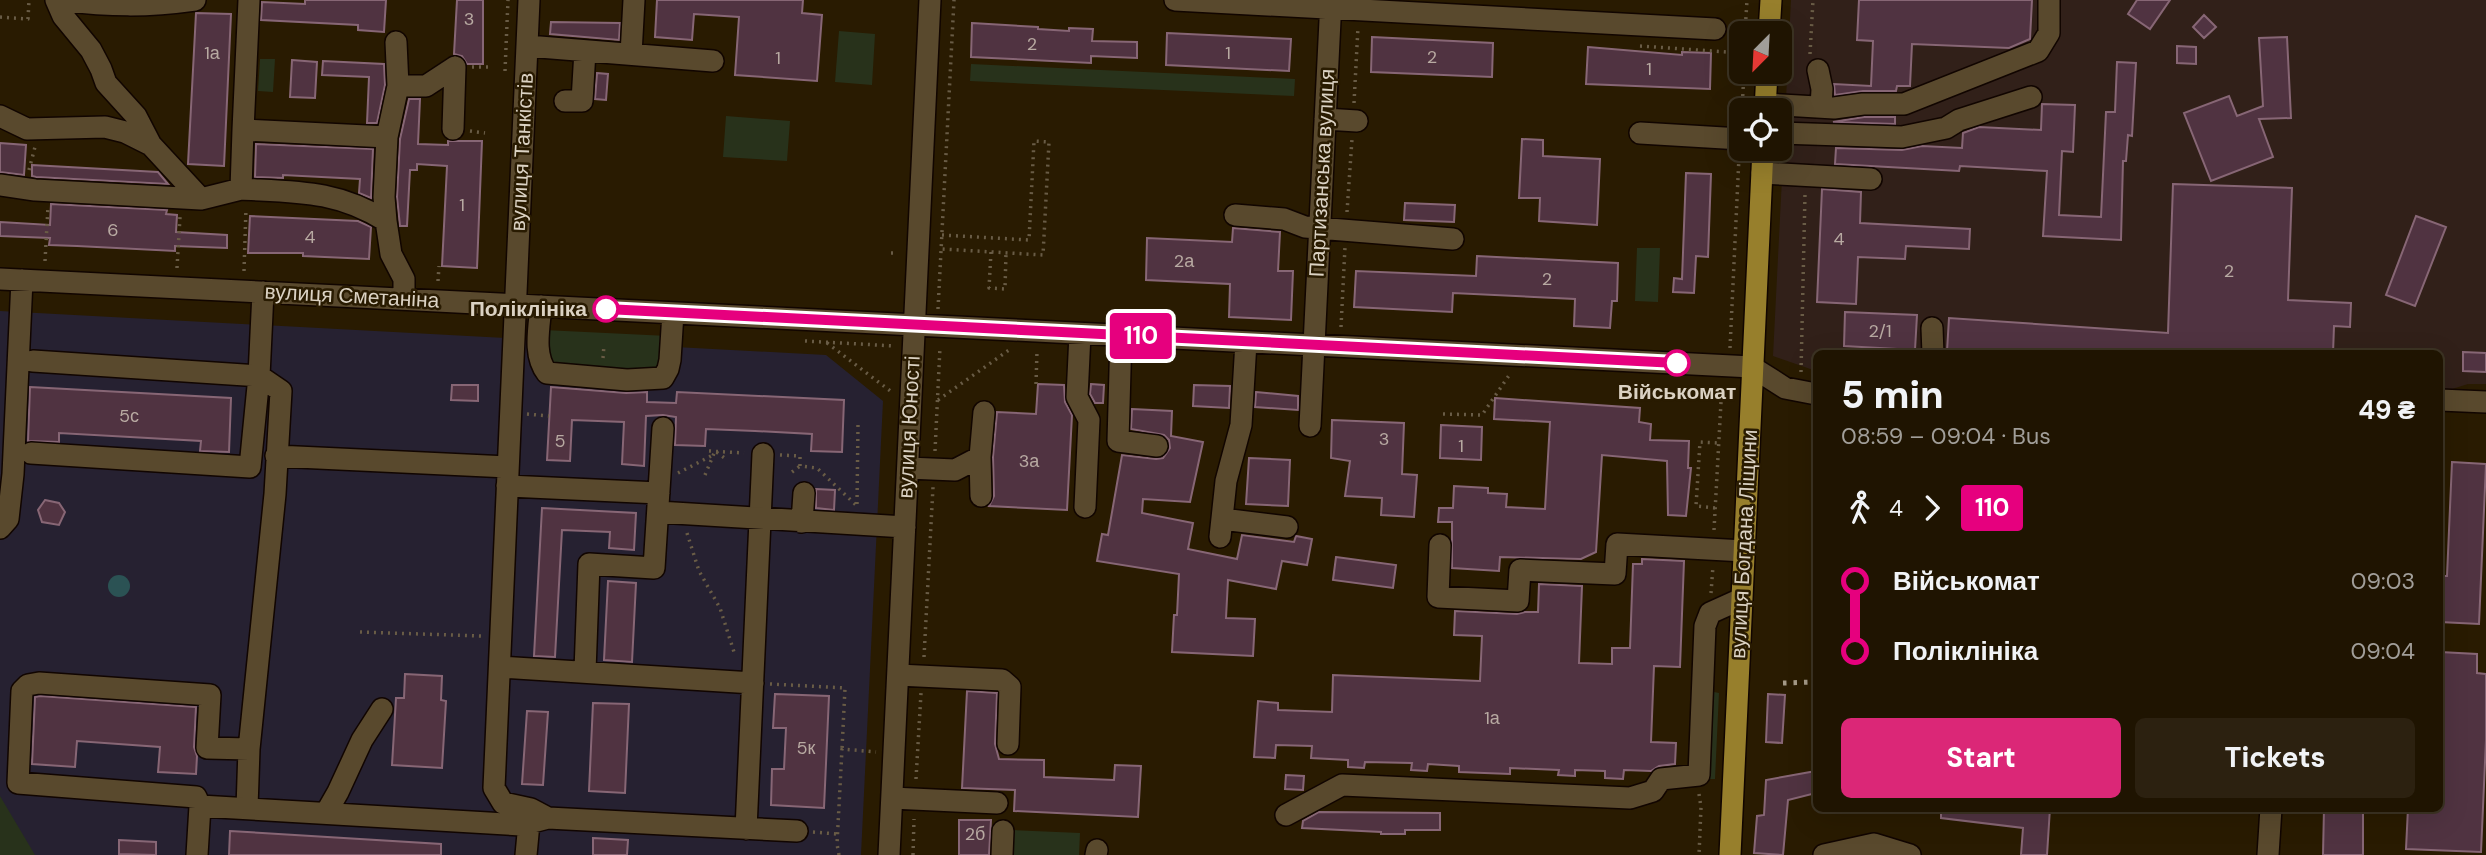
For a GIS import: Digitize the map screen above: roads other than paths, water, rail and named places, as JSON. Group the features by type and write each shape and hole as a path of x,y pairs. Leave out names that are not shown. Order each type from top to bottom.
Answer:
{"main road":[{"path":"1770,21 1771,0"},
{"name":"вулиця Богдана Ліщини","path":"1730,855 1762,161"}],"street":[{"path":"191,198 151,145 136,116 106,83 102,69 91,50 63,16 58,0 106,6 151,6 195,0"},
{"path":"241,189 249,0"},
{"name":"вулиця Танкістів","path":"529,0 494,788 503,803 531,809 538,821"},
{"path":"631,54 634,0"},
{"name":"вулиця Юності","path":"889,855 930,0"},
{"path":"1175,0 1331,4 1359,11 1541,9 1715,29"},
{"path":"1792,107 1903,104 2020,60 2038,51 2049,33 2049,0"},
{"name":"Партизанська вулиця","path":"1310,426 1331,4"},
{"path":"396,41 398,86 387,137 384,197 391,254 404,289"},
{"path":"527,46 713,61"},
{"path":"565,101 582,101 585,51"},
{"path":"398,86 426,86 455,67 453,129"},
{"path":"1818,70 1822,107"},
{"path":"1792,133 1902,137 1946,128 1959,120 2031,97"},
{"path":"0,116 27,129 105,127 125,132 151,145"},
{"path":"1325,119 1355,121"},
{"path":"243,130 387,137"},
{"path":"1640,133 1729,138"},
{"path":"1762,173 1871,179"},
{"path":"0,186 27,190 191,198 241,189 331,196 386,220"},
{"path":"1235,215 1284,219 1305,228 1453,239"},
{"name":"вулиця Сметаніна","path":"0,279 263,292 404,289 515,305 673,313 914,335 1121,335 1752,367"},
{"path":"0,527 8,519 13,474 22,280"},
{"path":"250,467 259,376 263,292"},
{"path":"541,306 538,350 540,363 547,373 627,380 663,378 668,369 673,313"},
{"path":"1932,328 1933,350"},
{"path":"1080,334 1077,397 1089,420 1085,507"},
{"path":"1121,335 1118,441 1157,446"},
{"path":"1246,342 1241,425 1226,481 1221,528 1287,527"},
{"path":"33,361 259,376 281,391 275,494 249,749 247,808"},
{"path":"1752,367 1785,388 1813,393"},
{"path":"2443,400 2486,402"},
{"path":"981,496 980,457 984,412"},
{"path":"585,671 589,564 654,568 663,428"},
{"path":"31,453 250,467 276,462 508,476 659,496 681,514 802,522 857,515 905,527"},
{"path":"746,829 763,454"},
{"path":"908,468 955,470 980,457"},
{"path":"802,522 804,493"},
{"path":"1440,545 1438,597 1518,601 1520,570 1615,575 1617,544 1744,551"},
{"path":"1286,815 1342,785 1630,798 1653,791 1661,779 1699,775 1692,695 1705,626 1710,613 1741,599"},
{"path":"500,667 753,682"},
{"path":"898,676 1002,680 1010,687 1008,744"},
{"path":"197,855 200,806 196,797 18,783 22,691 28,685 39,683 210,695 207,748 249,749"},
{"path":"326,813 362,740 382,709"},
{"path":"892,798 997,803"},
{"path":"200,806 521,825 538,821 802,831"},
{"path":"2268,855 2271,812"},
{"path":"526,855 538,821"},
{"path":"1002,855 1003,831"},
{"path":"1824,855 1874,844 1910,855"}],"water":[{"path":"119,575 127,578 130,586 127,594 119,597 111,594 108,586 111,578"}],"railway":[{"path":"1783,683 1813,682"}],"place":[{"name":"Поліклініка","path":"606,309"},
{"name":"Військомат","path":"1677,363"}]}
